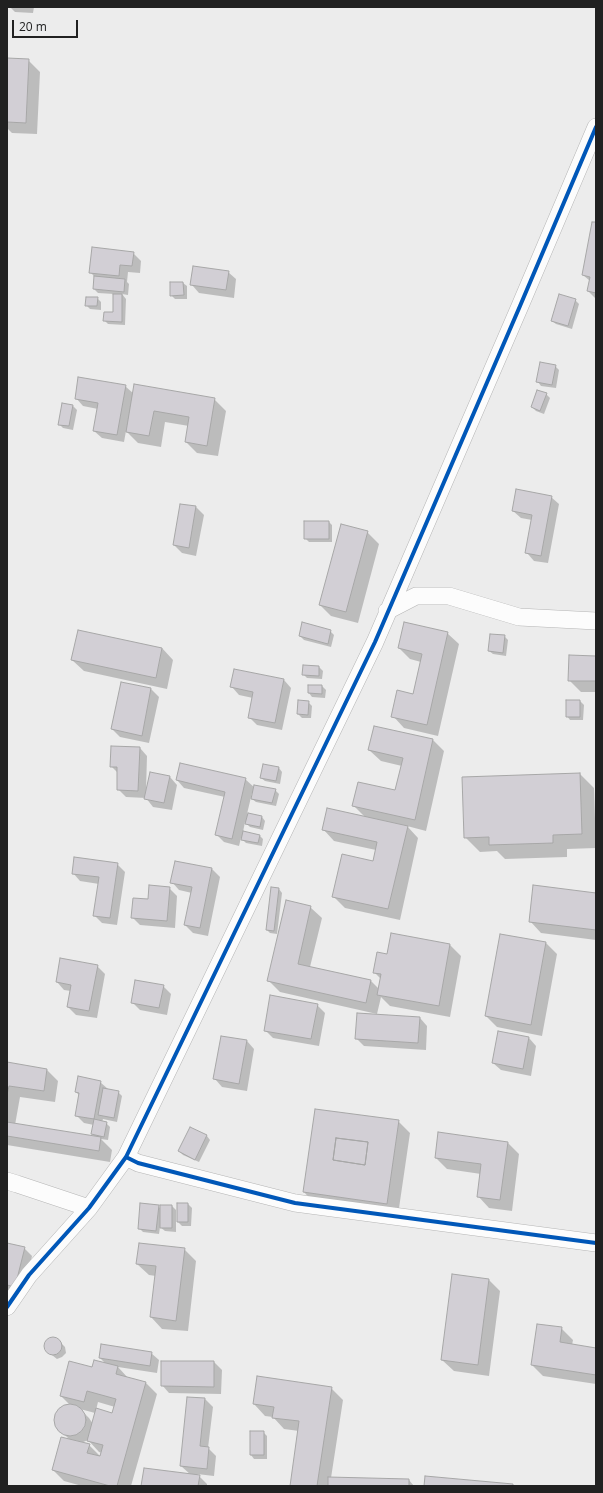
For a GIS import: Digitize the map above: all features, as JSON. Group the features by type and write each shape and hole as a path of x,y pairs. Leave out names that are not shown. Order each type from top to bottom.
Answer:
{"street":[{"path":"7,1307 29,1275 89,1208 126,1157 372,649 387,611 596,127"},
{"path":"387,611 416,596 449,596 519,617 596,621"},
{"path":"126,1157 138,1163 295,1203 596,1243"},
{"path":"7,1181 89,1208"}],"building":[{"path":"7,58 29,59 26,123 7,122"},
{"path":"592,222 596,222 596,293 587,291 590,277 582,275"},
{"path":"92,247 134,252 132,266 120,265 119,276 89,273"},
{"path":"193,266 229,271 226,290 190,285"},
{"path":"94,276 125,279 124,292 93,289"},
{"path":"170,282 183,282 184,295 170,296"},
{"path":"113,294 122,294 122,322 103,321 104,312 113,312"},
{"path":"559,294 576,299 568,326 551,321"},
{"path":"86,297 98,297 97,306 85,306"},
{"path":"540,362 556,365 552,385 536,382"},
{"path":"78,377 126,385 117,435 93,431 98,403 75,399"},
{"path":"134,384 215,398 207,446 185,442 189,417 154,411 149,436 126,432"},
{"path":"537,390 547,393 540,411 531,407"},
{"path":"62,403 73,405 69,426 58,425"},
{"path":"516,489 552,496 541,556 525,553 532,515 512,511"},
{"path":"180,504 196,506 189,548 173,545"},
{"path":"304,521 329,521 329,539 304,539"},
{"path":"341,524 368,531 346,612 319,605"},
{"path":"302,622 331,630 328,644 299,636"},
{"path":"404,622 448,632 427,725 391,717 397,690 413,694 422,654 398,648"},
{"path":"78,630 162,648 156,678 71,660"},
{"path":"490,634 505,635 503,653 488,651"},
{"path":"569,655 596,656 596,681 568,681"},
{"path":"303,665 319,666 319,676 302,675"},
{"path":"234,669 284,679 275,723 248,718 253,692 230,687"},
{"path":"121,682 151,688 142,736 111,729"},
{"path":"308,685 322,685 322,694 308,693"},
{"path":"298,700 309,701 308,715 297,714"},
{"path":"566,700 580,700 580,717 566,717"},
{"path":"374,726 433,739 415,820 352,806 358,782 395,790 403,758 368,750"},
{"path":"111,746 140,747 138,791 117,790 117,767 110,767"},
{"path":"180,763 246,778 232,839 215,835 225,792 176,780"},
{"path":"263,764 279,767 276,781 260,778"},
{"path":"150,772 170,776 164,803 144,799"},
{"path":"580,773 582,834 553,835 553,843 489,845 489,837 464,838 462,777"},
{"path":"254,785 276,789 272,803 251,799"},
{"path":"327,808 408,826 388,909 332,897 342,854 373,861 377,842 322,830"},
{"path":"248,813 262,816 260,827 245,824"},
{"path":"243,831 260,835 258,843 241,840"},
{"path":"74,857 118,863 110,918 93,916 99,877 72,874"},
{"path":"175,861 212,868 200,928 184,925 192,887 170,883"},
{"path":"149,885 170,887 167,921 131,918 133,898 148,899"},
{"path":"533,885 596,893 596,930 529,922"},
{"path":"271,887 279,888 274,931 266,930"},
{"path":"286,900 311,906 298,964 371,980 366,1003 267,981"},
{"path":"391,933 450,944 439,1006 377,995 381,974 373,973 377,952 387,954"},
{"path":"500,934 546,942 531,1025 485,1016"},
{"path":"60,958 98,965 89,1011 67,1007 71,985 56,982"},
{"path":"135,980 164,985 159,1008 131,1003"},
{"path":"270,995 318,1004 311,1039 264,1031"},
{"path":"357,1013 420,1017 418,1043 355,1039"},
{"path":"498,1031 529,1037 523,1069 492,1063"},
{"path":"221,1036 247,1040 239,1084 213,1079"},
{"path":"7,1062 47,1069 44,1091 9,1086 7,1095"},
{"path":"78,1076 101,1081 94,1119 75,1116 79,1093 75,1092"},
{"path":"103,1088 119,1091 114,1118 98,1115"},
{"path":"315,1109 399,1120 387,1204 303,1192","holes":["336,1138 368,1142 365,1165 333,1160"]},
{"path":"94,1119 107,1122 104,1137 91,1134"},
{"path":"7,1122 101,1137 99,1151 7,1136"},
{"path":"190,1127 207,1135 195,1160 178,1151"},
{"path":"438,1132 508,1142 500,1200 477,1197 481,1164 435,1158"},
{"path":"336,1138 368,1142 365,1165 333,1160"},
{"path":"140,1203 159,1205 156,1231 138,1229"},
{"path":"177,1203 188,1203 188,1222 177,1222"},
{"path":"160,1205 172,1205 172,1228 160,1228"},
{"path":"7,1243 25,1247 15,1287 7,1285"},
{"path":"139,1243 185,1248 176,1321 150,1317 156,1266 136,1264"},
{"path":"452,1274 489,1279 478,1365 441,1360"},
{"path":"537,1324 562,1327 560,1342 596,1348 596,1375 531,1365"},
{"path":"53,1337 59,1340 62,1346 59,1352 53,1355 47,1352 44,1346 47,1340"},
{"path":"101,1344 152,1352 150,1366 99,1358"},
{"path":"94,1360 118,1366 116,1374 146,1382 117,1486 110,1486 52,1470 61,1437 90,1444 87,1453 100,1456 103,1445 87,1441 96,1408 112,1413 116,1399 87,1391 84,1402 60,1396 69,1361 92,1367"},
{"path":"161,1361 214,1361 214,1387 161,1386"},
{"path":"257,1376 332,1387 317,1486 290,1486 299,1421 272,1418 274,1407 253,1404"},
{"path":"187,1397 205,1398 200,1446 209,1447 207,1469 180,1466"},
{"path":"70,1404 81,1409 86,1420 81,1431 70,1436 59,1431 54,1420 59,1409"},
{"path":"250,1431 264,1431 264,1455 250,1455"},
{"path":"144,1468 200,1475 198,1486 141,1486"},
{"path":"425,1476 513,1484 513,1486 424,1486"},
{"path":"328,1477 409,1479 409,1486 328,1486"}],"cycle path":[{"path":"7,1307 29,1275 89,1208 126,1157 375,642 596,127"},
{"path":"126,1157 138,1163 295,1203 596,1243"}]}
